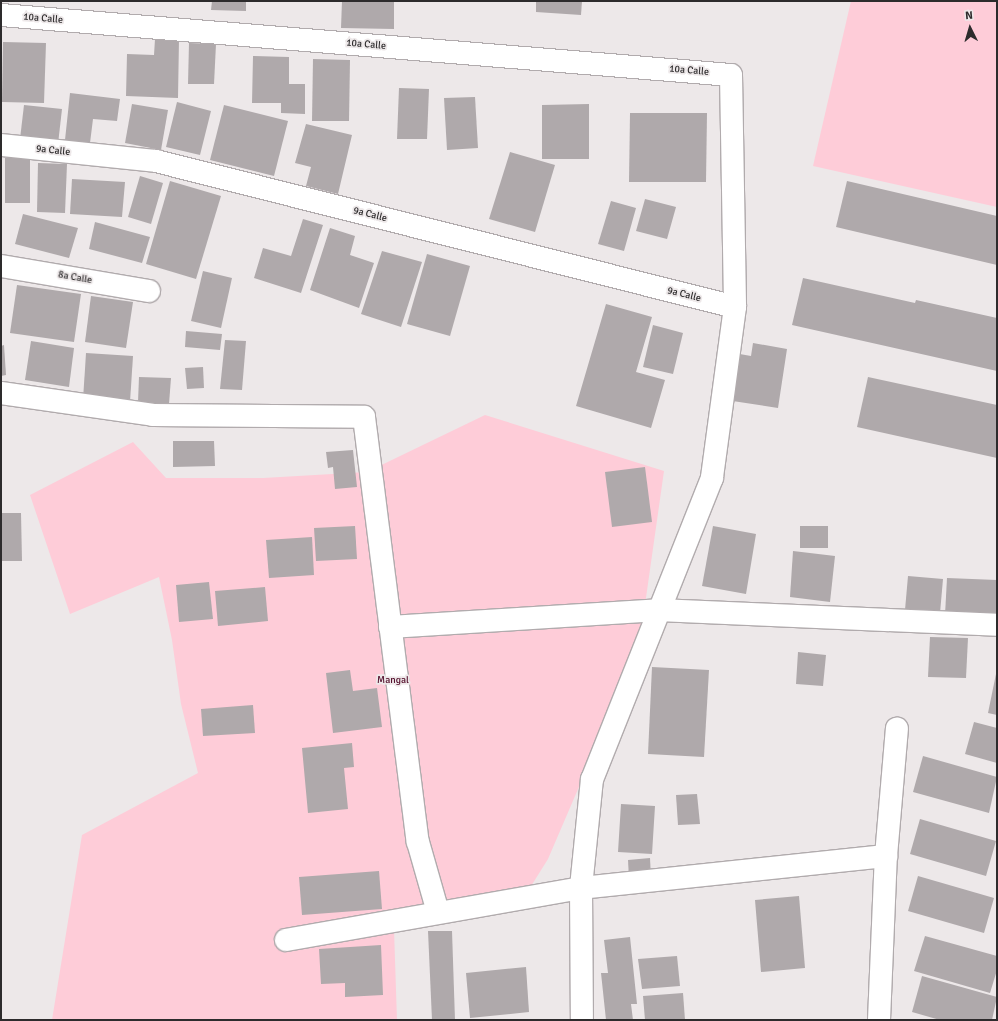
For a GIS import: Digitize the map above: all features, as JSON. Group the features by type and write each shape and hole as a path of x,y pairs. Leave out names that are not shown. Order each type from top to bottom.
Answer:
{"street":[{"name":"10a Calle","path":"1,15 731,75 735,307"},
{"name":"9a Calle","path":"1,145 156,161 735,307"},
{"name":"8a Calle","path":"1,266 149,291"},
{"path":"582,1020 581,888 592,779 658,610 712,478 735,307"},
{"path":"1,393 153,415 364,417 418,842 438,912"},
{"path":"390,627 658,610 997,625"},
{"path":"879,1020 886,856 897,728"},
{"path":"286,940 581,888 886,856"}],"green space":[{"path":"851,1 997,1 997,207 813,166"},
{"name":"Mangal","path":"485,415 664,471 639,647 548,859 518,907 434,900 394,929 397,1020 52,1020 82,835 198,773 181,704 172,640 159,577 70,614 30,495 133,442 166,478 263,478 367,472"}],"building":[{"path":"212,1 246,1 246,11 211,10"},
{"path":"342,1 394,1 394,29 341,28"},
{"path":"536,1 582,1 581,15 536,12"},
{"path":"155,39 179,39 178,98 126,96 127,54 154,55"},
{"path":"3,42 46,43 44,103 2,102"},
{"path":"189,43 216,44 214,84 188,84"},
{"path":"253,56 289,57 289,84 305,84 305,114 281,113 281,103 252,103"},
{"path":"313,59 350,60 349,121 312,121"},
{"path":"399,88 429,89 427,139 397,139"},
{"path":"70,93 120,99 117,121 93,119 90,143 65,140"},
{"path":"475,97 478,148 447,150 444,98"},
{"path":"177,102 211,111 200,155 166,147"},
{"path":"132,104 168,110 161,150 125,143"},
{"path":"589,104 589,159 542,159 542,105"},
{"path":"24,105 62,109 58,144 20,139"},
{"path":"224,105 288,121 274,176 210,160"},
{"path":"630,113 707,113 706,182 629,182"},
{"path":"306,124 352,135 338,194 306,186 311,167 295,163"},
{"path":"510,152 555,165 535,232 489,219"},
{"path":"30,157 30,203 5,203 5,158"},
{"path":"38,163 67,164 65,213 37,212"},
{"path":"140,176 163,183 151,224 128,217"},
{"path":"72,179 125,182 122,217 70,214"},
{"path":"170,181 221,196 196,279 146,264"},
{"path":"847,181 997,216 997,265 836,227"},
{"path":"645,199 676,207 667,239 636,231"},
{"path":"611,201 636,208 624,251 598,244"},
{"path":"23,214 78,228 69,258 15,244"},
{"path":"303,219 323,225 301,293 254,278 263,248 291,256"},
{"path":"95,222 150,237 142,263 89,249"},
{"path":"330,228 355,236 350,255 374,263 359,308 310,290"},
{"path":"382,251 422,262 401,327 361,314"},
{"path":"427,254 470,266 450,336 407,324"},
{"path":"203,271 232,278 221,328 191,321"},
{"path":"803,278 915,303 916,300 997,318 997,371 792,325"},
{"path":"17,285 81,294 74,342 10,333"},
{"path":"91,296 133,302 126,348 85,342"},
{"path":"606,304 652,317 636,372 665,380 651,428 576,406"},
{"path":"653,325 683,333 673,374 643,367"},
{"path":"186,331 222,334 220,350 185,347"},
{"path":"225,340 246,341 242,390 220,389"},
{"path":"31,341 74,348 69,387 25,380"},
{"path":"753,343 787,349 778,408 726,400 734,353 751,356"},
{"path":"4,345 6,375 1,376 1,346"},
{"path":"86,353 133,356 130,402 83,400"},
{"path":"203,367 204,388 187,389 185,368"},
{"path":"139,377 171,378 169,404 138,402"},
{"path":"868,377 997,405 997,458 857,427"},
{"path":"173,441 214,441 215,466 173,467"},
{"path":"353,450 357,487 335,489 333,467 328,468 326,452"},
{"path":"645,467 652,522 612,527 605,472"},
{"path":"1,513 21,513 22,561 1,561"},
{"path":"355,526 357,559 316,561 314,528"},
{"path":"713,526 756,534 746,594 702,586"},
{"path":"800,526 828,526 828,548 800,548"},
{"path":"312,537 314,575 269,578 266,540"},
{"path":"793,551 835,556 830,602 790,597"},
{"path":"908,576 943,579 940,613 905,610"},
{"path":"947,578 997,580 997,617 945,615"},
{"path":"209,582 213,619 179,622 176,585"},
{"path":"265,587 268,621 218,626 215,591"},
{"path":"930,637 968,638 966,678 928,677"},
{"path":"798,652 826,655 823,686 796,684"},
{"path":"652,667 709,670 704,757 648,754"},
{"path":"350,670 353,691 377,688 382,727 333,733 326,673"},
{"path":"997,674 997,715 988,713"},
{"path":"253,705 255,733 203,736 201,709"},
{"path":"974,722 997,728 997,763 965,754"},
{"path":"352,743 354,767 344,768 348,809 308,813 302,748"},
{"path":"923,756 997,777 989,813 913,792"},
{"path":"697,794 700,824 678,825 676,795"},
{"path":"621,804 655,806 652,854 618,852"},
{"path":"920,819 996,841 986,876 910,854"},
{"path":"650,858 651,878 629,879 628,860"},
{"path":"379,871 382,909 302,915 299,877"},
{"path":"918,876 994,898 984,933 908,911"},
{"path":"799,896 805,968 761,972 755,900"},
{"path":"428,931 452,931 455,1020 432,1020"},
{"path":"925,936 997,956 997,970 990,993 914,971"},
{"path":"630,937 637,1004 631,1004 633,1020 606,1020 601,973 608,973 604,940"},
{"path":"381,945 383,995 345,997 345,983 321,984 319,949"},
{"path":"677,956 680,986 642,989 638,959"},
{"path":"526,967 529,1012 470,1018 466,973"},
{"path":"922,976 997,997 992,1020 940,1020 912,1012"},
{"path":"683,993 685,1020 645,1020 643,996"}]}
